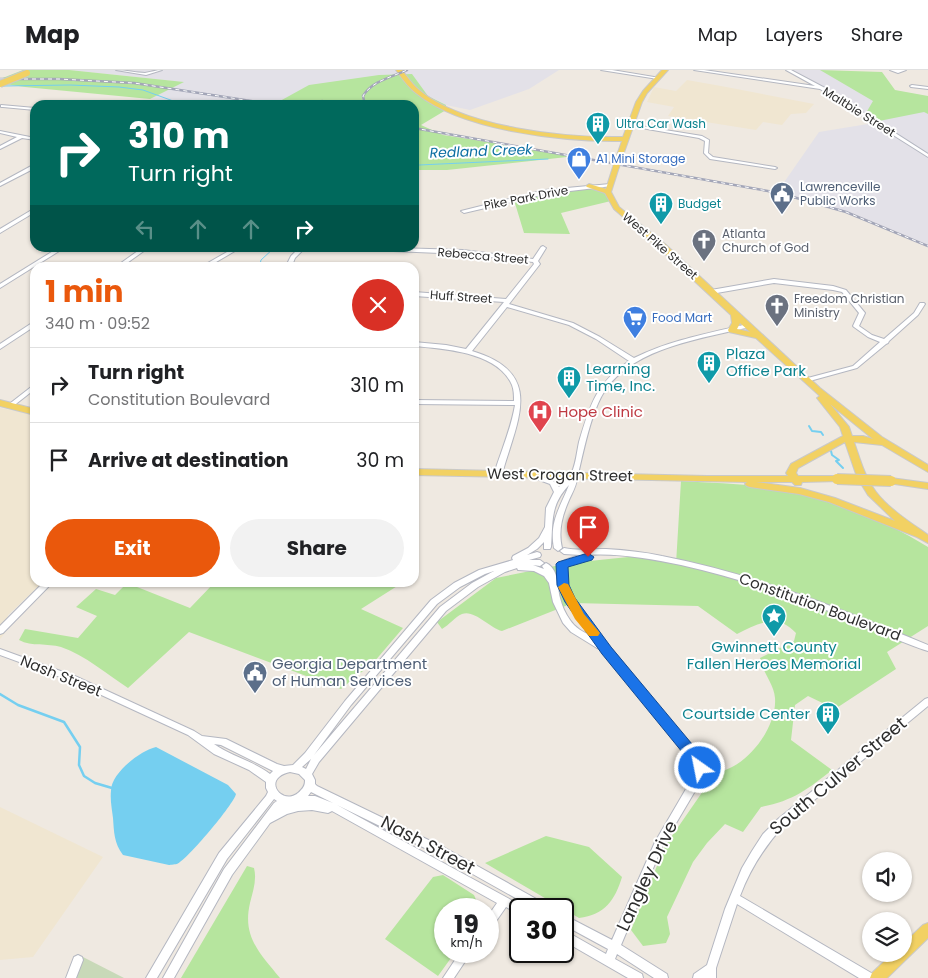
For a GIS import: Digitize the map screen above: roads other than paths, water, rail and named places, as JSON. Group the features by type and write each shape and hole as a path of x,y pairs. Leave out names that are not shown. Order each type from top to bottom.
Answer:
{"main road":[{"path":"0,82 34,70"},
{"path":"399,70 414,89 430,100 452,111 482,121 551,135 625,139"},
{"path":"405,70 417,85 431,96 478,117 541,130 625,139"},
{"path":"589,186 609,188 641,98 665,70"},
{"path":"0,82 27,72"},
{"name":"West Pike Street","path":"609,188 612,203 620,211 651,237 817,390 830,398 890,447 928,469"},
{"path":"735,315 736,323 732,330 760,338"},
{"name":"West Pike Street","path":"817,390 820,397 839,418 849,438"},
{"path":"0,404 30,411"},
{"path":"800,491 792,471 797,464 840,440 849,438 870,440 890,447"},
{"name":"West Crogan Street","path":"849,438 859,469 870,490 887,509 928,540"},
{"name":"West Crogan Street","path":"419,472 707,479 836,479 890,481 928,486"},
{"name":"West Crogan Street","path":"707,479 800,491 842,503 918,534"},
{"path":"912,944 928,929"},
{"path":"877,978 894,962"}],"street":[{"path":"118,70 146,74 160,70"},
{"path":"603,70 658,78"},
{"path":"696,70 822,89"},
{"name":"Maltbie Street","path":"788,70 822,89 928,156"},
{"path":"892,70 898,72 904,70"},
{"path":"912,86 928,88"},
{"path":"3,106 30,109"},
{"path":"630,125 700,137 707,140 706,153 712,158 775,168"},
{"path":"0,132 30,138"},
{"path":"0,148 22,136"},
{"path":"0,185 30,169"},
{"name":"Pike Park Drive","path":"464,211 545,192 589,186"},
{"path":"0,231 30,213"},
{"path":"469,350 537,264 535,261 543,248"},
{"name":"Rebecca Street","path":"419,250 463,252 535,261"},
{"path":"39,262 55,252"},
{"path":"125,262 140,252"},
{"path":"212,262 230,252"},
{"path":"291,262 298,252"},
{"path":"0,286 30,267"},
{"path":"710,292 774,281 844,291 862,313 856,326 870,336 886,342"},
{"name":"Huff Street","path":"419,294 508,303 576,326 634,361"},
{"path":"806,380 855,367 916,314 922,304"},
{"path":"0,347 30,326"},
{"path":"505,564 541,561 555,567 564,563 567,558 561,549 556,523 573,485 574,475 599,397 610,380 634,361 667,347 748,326"},
{"path":"419,345 469,350 496,364 510,374 516,388 518,403 516,418 498,474"},
{"path":"10,406 30,390"},
{"path":"419,402 518,403"},
{"path":"534,475 553,483 558,492"},
{"path":"151,978 224,856 270,798 272,793 271,781 284,770 295,768 308,756 348,703 428,609 464,581 505,564 536,546 542,540 547,527 550,508 558,492 574,475"},
{"path":"547,527 547,547"},
{"path":"541,561 539,551 547,547 561,549"},
{"name":"Constitution Boulevard","path":"561,549 577,554 607,551 632,554 710,569 786,592 928,648"},
{"name":"Constitution Boulevard","path":"564,563 588,557 620,556 708,573 782,594 928,652"},
{"path":"168,978 228,872 277,806 304,795 316,759 436,615 463,592 491,577 519,565 541,561"},
{"name":"Langley Drive","path":"541,561 552,575 558,605 566,621 577,633 593,640 607,651"},
{"name":"Langley Drive","path":"564,563 563,585 569,599 607,651 692,754 700,768 698,778 658,846 609,960"},
{"path":"491,577 527,567 544,572 553,582"},
{"path":"0,631 45,587"},
{"name":"Nash Street","path":"0,652 74,679 203,739 223,742 284,770"},
{"name":"South Culver Street","path":"711,973 744,872 756,849 774,828 928,700"},
{"name":"Nash Street","path":"203,739 214,749 264,773 271,781"},
{"path":"295,768 309,780"},
{"name":"Nash Street","path":"309,780 314,789 442,851 525,898"},
{"path":"272,793 286,801"},
{"name":"Nash Street","path":"298,798 315,800 337,810 509,904"},
{"path":"265,823 285,810 296,807 316,806 337,810"},
{"path":"735,898 869,978"},
{"path":"499,908 504,901"},
{"path":"574,925 615,947 664,978"},
{"path":"574,941 638,978"},
{"path":"71,978 78,960"},
{"path":"448,978 459,963"},
{"path":"698,978 711,973"}],"water":[{"path":"156,747 228,785 236,794 227,809 209,831 190,853 177,864 169,865 123,855 115,837 111,798 112,784 121,770 135,758"}],"waterway":[{"name":"Redland Creek","path":"3,86 70,85 119,87 143,90 170,100"},
{"name":"Redland Creek","path":"419,165 548,159"},
{"path":"260,262 270,252"},
{"path":"809,426 812,431 821,432 823,435"},
{"path":"831,451 832,455 839,460 836,461 843,468"},
{"path":"0,694 18,705 64,722 80,747 79,765 84,776 95,783 112,788"}],"railway":[{"path":"364,100 363,96 372,87 407,70"},
{"path":"0,79 59,79 134,83 244,100"},
{"path":"419,129 779,193 846,212 928,246"}],"place":[{"name":"Ultra Car Wash","path":"598,145"},
{"name":"A1 Mini Storage","path":"579,180"},
{"name":"Lawrenceville Public Works","path":"782,215"},
{"name":"Budget","path":"661,225"},
{"name":"Atlanta Church of God","path":"704,262"},
{"name":"Freedom Christian Ministry","path":"777,327"},
{"name":"Food Mart","path":"635,339"},
{"name":"Plaza Office Park","path":"709,384"},
{"name":"Learning Time, Inc.","path":"569,399"},
{"name":"Hope Clinic","path":"540,433"},
{"name":"Gwinnett County Fallen Heroes Memorial","path":"774,637"},
{"name":"Georgia Department of Human Services","path":"255,694"},
{"name":"Courtside Center","path":"828,735"}]}
